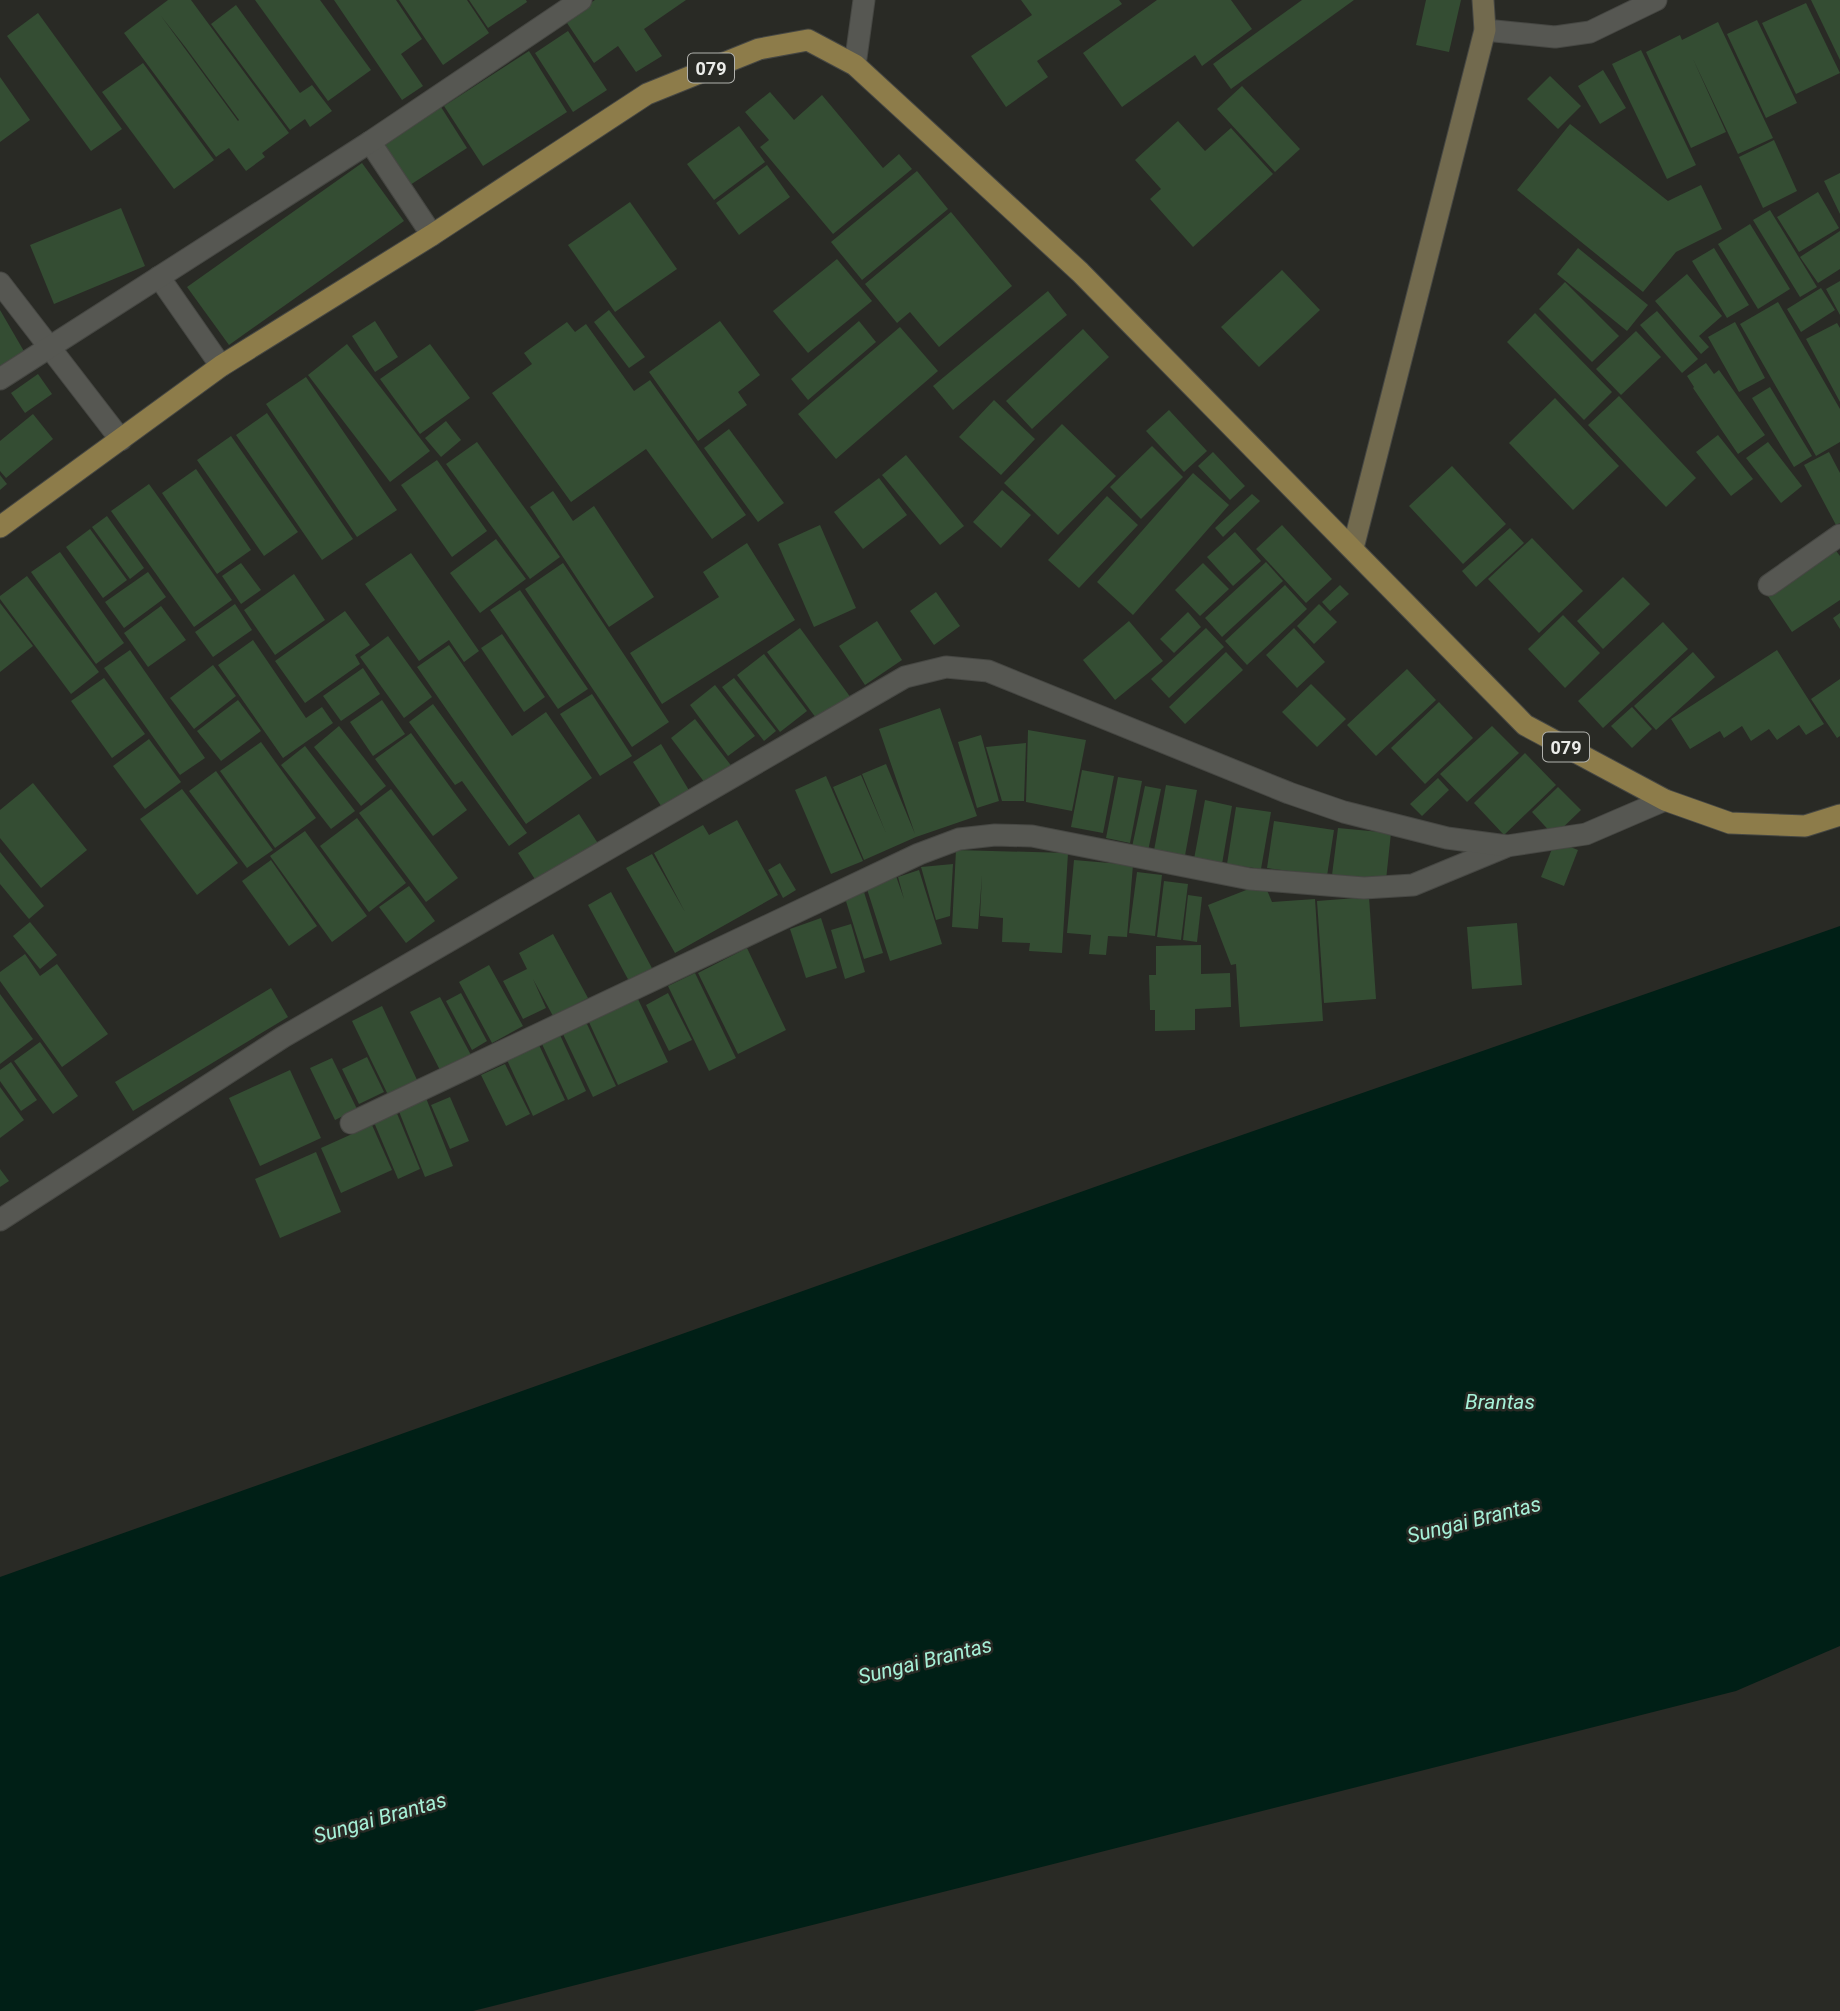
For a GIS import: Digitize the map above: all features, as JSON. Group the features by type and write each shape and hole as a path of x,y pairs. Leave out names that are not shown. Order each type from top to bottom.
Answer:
{"main road":[{"path":"1353,548 1486,30 1483,0"},
{"name":"079","path":"0,527 220,366 432,235 647,94 758,49 808,40 855,65 1080,272 1525,725 1665,800 1730,822 1805,826 1840,815"}],"street":[{"path":"0,379 370,142 581,0"},
{"path":"855,65 864,0"},
{"path":"1486,30 1555,37 1590,32 1656,0"},
{"path":"370,142 432,235"},
{"path":"159,277 220,366"},
{"path":"0,283 121,440"},
{"path":"1769,585 1839,537"},
{"path":"0,1220 283,1037 905,677 946,667 988,671 1289,793 1344,811 1447,838 1507,846"},
{"path":"351,1123 919,854 959,839 995,835 1032,836 1250,879 1364,888 1413,886 1507,846 1586,834 1665,800"}],"water":[{"name":"Brantas","path":"1840,926 1840,1646 1736,1691 473,2011 0,2011 0,1577 1179,1157"}],"building":[{"path":"168,0 191,0 289,133 262,153 265,157 246,171 229,148 216,157 124,33","holes":["161,16 239,120 238,121"]},
{"path":"255,0 320,0 371,70 328,101"},
{"path":"334,0 396,0 422,39 401,54 423,86 402,100"},
{"path":"399,0 467,0 489,33 443,65"},
{"path":"469,0 526,0 527,2 488,28"},
{"path":"595,0 686,0 644,29 662,56 636,72 618,46 594,63 565,20"},
{"path":"1021,0 1119,0 1122,4 1037,61 1048,77 1006,107 971,56 1032,15"},
{"path":"1157,0 1231,0 1252,29 1202,66 1195,55 1122,107 1083,53"},
{"path":"1302,0 1354,0 1231,89 1213,64"},
{"path":"1426,0 1461,0 1449,52 1416,45"},
{"path":"1811,0 1840,0 1840,60"},
{"path":"1806,3 1840,73 1796,94 1762,23"},
{"path":"236,5 300,93 312,85 332,111 310,127 305,119 290,130 211,24"},
{"path":"38,13 122,129 91,151 7,36"},
{"path":"1757,20 1797,103 1766,118 1727,34"},
{"path":"1718,22 1773,138 1738,154 1693,59 1726,132 1691,148 1646,52 1680,35 1682,40"},
{"path":"568,31 607,90 573,112 535,53"},
{"path":"1641,50 1696,165 1667,179 1612,64"},
{"path":"529,51 567,112 483,166 444,106"},
{"path":"143,63 214,160 174,189 102,92"},
{"path":"1603,70 1626,108 1600,124 1578,86"},
{"path":"1550,76 1581,106 1558,129 1527,99"},
{"path":"0,77 30,120 0,142"},
{"path":"1242,86 1300,149 1275,172 1217,109"},
{"path":"770,92 794,120 822,95 883,168 899,154 912,169 833,234 760,147 769,140 745,112"},
{"path":"441,107 467,148 410,185 384,145"},
{"path":"1178,121 1205,151 1231,128 1273,174 1193,247 1150,199 1161,189 1135,160"},
{"path":"1570,124 1668,201 1701,185 1722,229 1676,252 1643,292 1517,190"},
{"path":"739,126 765,162 714,200 687,164"},
{"path":"1774,140 1797,191 1763,208 1739,157"},
{"path":"362,163 404,221 229,345 187,287"},
{"path":"767,165 790,197 739,235 716,203"},
{"path":"917,171 948,209 862,280 831,242"},
{"path":"1840,173 1840,214 1824,181"},
{"path":"1818,192 1839,228 1799,252 1777,217"},
{"path":"630,202 677,269 615,312 568,245"},
{"path":"121,208 145,266 54,304 30,245"},
{"path":"1770,210 1817,287 1800,297 1753,220"},
{"path":"951,212 1012,286 939,347 910,312 897,323 865,284"},
{"path":"1750,224 1790,289 1758,309 1718,244"},
{"path":"1840,231 1840,269 1818,283 1800,257"},
{"path":"1578,248 1648,305 1627,331 1557,274"},
{"path":"1714,248 1749,305 1727,318 1692,261"},
{"path":"837,259 872,301 808,353 773,311"},
{"path":"1282,270 1320,310 1259,367 1221,327"},
{"path":"1687,274 1722,316 1699,336 1709,347 1701,354 1655,301"},
{"path":"1840,281 1840,315 1826,289"},
{"path":"1565,282 1619,336 1592,362 1539,309"},
{"path":"1821,288 1835,310 1801,332 1787,309"},
{"path":"1048,291 1067,315 953,410 933,386"},
{"path":"1778,302 1840,409 1840,442 1816,456 1740,324"},
{"path":"0,310 25,353 0,368"},
{"path":"609,310 645,357 629,368 594,322"},
{"path":"1657,311 1698,359 1682,373 1640,325"},
{"path":"1535,313 1612,392 1584,420 1507,342"},
{"path":"375,321 398,357 375,372 352,336"},
{"path":"720,321 760,375 738,392 747,405 698,441 649,372"},
{"path":"859,321 876,342 808,400 791,379"},
{"path":"567,322 575,332 586,324 634,391 650,380 746,515 712,539 646,449 571,502 492,393 532,364 524,353"},
{"path":"1735,322 1765,378 1739,392 1708,337"},
{"path":"1837,323 1840,328 1840,402 1806,339"},
{"path":"900,327 938,371 836,459 798,414"},
{"path":"1083,329 1109,357 1032,429 1006,401"},
{"path":"1636,331 1661,357 1621,395 1596,369"},
{"path":"347,344 430,451 390,482 308,375"},
{"path":"430,344 470,398 420,434 380,379"},
{"path":"1706,363 1714,374 1719,370 1765,435 1738,454 1687,376"},
{"path":"38,374 52,394 25,413 11,393"},
{"path":"306,377 397,510 357,537 266,404"},
{"path":"1770,387 1812,456 1794,467 1752,398"},
{"path":"1619,396 1696,478 1666,507 1588,425"},
{"path":"1555,398 1619,466 1573,510 1509,443"},
{"path":"994,400 1035,439 1001,475 959,437"},
{"path":"1169,410 1207,451 1184,472 1146,431"},
{"path":"267,413 353,539 322,560 236,435"},
{"path":"33,414 53,439 6,478 0,471 0,441"},
{"path":"446,421 461,440 441,457 425,438"},
{"path":"1062,424 1116,476 1058,535 1004,483"},
{"path":"729,429 784,503 758,522 704,448"},
{"path":"1718,435 1753,479 1731,496 1696,452"},
{"path":"231,436 298,532 264,556 197,460"},
{"path":"477,442 560,557 530,579 446,464"},
{"path":"1768,442 1802,486 1781,503 1746,458"},
{"path":"1152,446 1183,477 1141,519 1110,487"},
{"path":"1213,452 1245,486 1230,500 1198,466"},
{"path":"1829,452 1840,473 1840,523 1836,525 1804,465"},
{"path":"906,455 964,526 940,545 882,475"},
{"path":"437,460 487,531 452,557 401,485"},
{"path":"1452,466 1506,524 1463,564 1409,506"},
{"path":"196,469 251,550 217,574 162,493"},
{"path":"1193,473 1229,505 1133,615 1097,582"},
{"path":"0,475 7,484 0,490"},
{"path":"879,478 907,515 863,549 834,512"},
{"path":"149,484 232,600 194,627 111,511"},
{"path":"1002,490 1031,515 1001,548 973,522"},
{"path":"553,491 573,521 594,506 654,597 609,627 530,507"},
{"path":"1252,494 1260,501 1223,537 1215,528"},
{"path":"1107,496 1138,525 1079,588 1048,560"},
{"path":"107,516 144,568 130,579 92,527"},
{"path":"820,525 856,608 814,627 778,544"},
{"path":"1282,525 1332,579 1306,603 1256,549"},
{"path":"1510,528 1524,543 1476,587 1462,571"},
{"path":"90,529 127,580 103,598 66,547"},
{"path":"1235,532 1261,561 1233,586 1207,557"},
{"path":"1532,538 1583,591 1539,633 1488,579"},
{"path":"496,539 526,579 480,613 450,573"},
{"path":"747,543 795,620 662,704 630,653 719,597 703,572"},
{"path":"1834,548 1840,556 1840,600 1792,632 1766,593"},
{"path":"60,552 124,643 96,664 31,572"},
{"path":"411,553 479,651 464,662 449,640 419,661 365,584"},
{"path":"1266,562 1283,581 1222,637 1205,618"},
{"path":"241,563 261,590 241,604 222,576"},
{"path":"563,563 669,722 632,747 525,589"},
{"path":"1203,563 1229,589 1200,616 1175,590"},
{"path":"148,572 166,597 124,628 105,602"},
{"path":"294,574 325,620 275,655 244,610"},
{"path":"27,576 99,672 71,694 0,599 0,596"},
{"path":"1623,577 1650,604 1603,649 1577,621"},
{"path":"1285,585 1307,609 1247,665 1225,641"},
{"path":"1340,585 1349,594 1330,611 1322,602"},
{"path":"520,590 588,689 558,709 490,610"},
{"path":"936,592 960,626 934,645 910,611"},
{"path":"0,603 33,646 0,672"},
{"path":"235,604 252,630 213,657 195,632"},
{"path":"1319,604 1337,622 1314,644 1297,626"},
{"path":"161,606 186,640 148,667 124,633"},
{"path":"345,611 370,645 355,655 360,664 305,703 275,661"},
{"path":"1188,612 1201,627 1174,653 1160,639"},
{"path":"1840,613 1840,629 1833,618"},
{"path":"1563,615 1600,653 1565,688 1528,649"},
{"path":"877,621 902,660 865,685 839,646"},
{"path":"1129,621 1163,661 1115,700 1083,660"},
{"path":"1663,622 1688,649 1603,728 1578,701"},
{"path":"800,628 851,698 819,722 767,652"},
{"path":"1206,628 1224,647 1169,698 1151,679"},
{"path":"1294,628 1325,662 1297,688 1266,655"},
{"path":"502,634 545,697 524,712 481,648"},
{"path":"388,636 432,697 404,718 360,657"},
{"path":"253,640 306,718 322,707 333,723 283,758 218,665"},
{"path":"449,645 512,736 546,712 592,778 526,824 417,667"},
{"path":"130,650 205,758 180,775 104,668"},
{"path":"1777,650 1824,724 1806,735 1799,725 1777,740 1769,729 1751,741 1742,726 1724,738 1720,731 1690,749 1671,719"},
{"path":"1226,652 1243,670 1185,724 1169,707"},
{"path":"1693,652 1715,677 1656,730 1634,706"},
{"path":"764,654 807,711 780,732 737,675"},
{"path":"213,665 236,696 194,729 170,698"},
{"path":"363,668 380,694 341,721 323,696"},
{"path":"1407,669 1436,700 1376,756 1347,725"},
{"path":"104,678 145,734 112,758 71,701"},
{"path":"734,678 776,731 764,741 722,687"},
{"path":"1840,679 1840,736 1837,738 1811,699"},
{"path":"1311,684 1346,719 1317,747 1282,712"},
{"path":"715,685 755,736 728,756 690,705"},
{"path":"592,694 632,756 600,776 560,714"},
{"path":"238,700 261,731 221,761 197,731"},
{"path":"382,700 405,734 373,756 350,722"},
{"path":"1439,702 1473,738 1425,784 1391,748"},
{"path":"433,704 527,833 509,846 462,781 455,785 409,722"},
{"path":"1632,707 1652,729 1632,748 1611,726"},
{"path":"940,708 977,816 916,837 864,860 833,787 861,775 886,833 862,774 886,764 915,834 879,729"},
{"path":"695,719 733,768 708,787 671,738"},
{"path":"339,726 386,786 361,806 314,747"},
{"path":"1492,726 1519,753 1467,802 1440,774"},
{"path":"1028,730 1086,740 1072,811 1026,802"},
{"path":"411,733 467,810 433,836 375,759"},
{"path":"981,735 999,801 977,808 958,742"},
{"path":"149,739 181,782 145,809 113,766"},
{"path":"261,742 316,818 275,848 220,771"},
{"path":"1026,743 1024,801 1002,801 986,747"},
{"path":"661,744 690,792 663,809 633,762"},
{"path":"305,746 355,811 331,829 281,765"},
{"path":"1525,753 1556,785 1504,835 1474,803"},
{"path":"1082,770 1114,776 1103,833 1071,827"},
{"path":"216,771 273,850 247,868 189,791"},
{"path":"826,776 863,861 831,874 795,790"},
{"path":"1118,777 1142,781 1130,843 1106,838"},
{"path":"1438,778 1449,790 1422,816 1410,804"},
{"path":"33,783 87,850 41,888 0,838 0,810"},
{"path":"1166,785 1197,790 1184,861 1153,856"},
{"path":"1145,786 1161,789 1148,851 1132,847"},
{"path":"1558,787 1581,810 1554,836 1532,812"},
{"path":"182,789 238,863 197,895 140,819"},
{"path":"391,789 458,878 426,902 359,813"},
{"path":"1205,800 1232,806 1222,864 1194,859"},
{"path":"1236,807 1271,812 1261,869 1227,864"},
{"path":"579,814 599,845 538,884 518,853"},
{"path":"357,818 406,883 369,912 320,846"},
{"path":"737,820 778,895 675,953 626,868 652,854 685,912 654,853 703,825 709,835"},
{"path":"1274,821 1334,830 1327,876 1267,868"},
{"path":"1338,828 1391,833 1386,880 1332,875"},
{"path":"305,831 367,916 332,942 270,856"},
{"path":"1555,841 1578,850 1564,886 1541,877"},
{"path":"956,850 1068,853 1062,953 1029,951 1030,943 1002,942 1003,918 980,916 982,875 978,929 952,927"},
{"path":"0,852 44,906 29,919 0,884"},
{"path":"271,860 317,926 289,946 242,881"},
{"path":"1074,860 1133,865 1127,937 1108,936 1106,955 1089,954 1091,935 1067,933"},
{"path":"780,863 796,890 783,898 768,870"},
{"path":"953,864 950,916 936,920 921,867"},
{"path":"919,870 942,944 890,961 866,886 896,876 904,899 898,877"},
{"path":"1137,872 1162,875 1155,936 1129,933"},
{"path":"1164,881 1188,884 1181,940 1157,937"},
{"path":"1264,883 1272,902 1315,899 1323,1021 1240,1027 1236,964 1231,965 1208,905"},
{"path":"409,886 435,921 406,943 379,907"},
{"path":"611,892 653,970 630,983 588,905"},
{"path":"864,892 883,953 864,959 845,898"},
{"path":"1188,895 1202,897 1197,942 1183,940"},
{"path":"1369,897 1376,999 1324,1003 1317,901"},
{"path":"821,918 837,968 806,978 790,929"},
{"path":"30,922 57,955 40,969 13,936"},
{"path":"1517,923 1522,985 1472,989 1467,927"},
{"path":"851,924 865,972 845,979 831,930"},
{"path":"553,934 588,998 553,1016 533,979 546,1008 523,1019 503,981 527,969 519,953"},
{"path":"1201,945 1201,974 1230,973 1231,1007 1195,1009 1195,1030 1155,1031 1155,1010 1150,1010 1149,975 1156,975 1156,946"},
{"path":"747,948 786,1030 738,1054 698,973"},
{"path":"25,954 40,976 57,964 108,1034 62,1067 0,981 0,972"},
{"path":"489,965 523,1026 492,1043 459,982"},
{"path":"695,973 736,1058 709,1071 668,986"},
{"path":"271,988 288,1017 133,1111 115,1082"},
{"path":"461,993 487,1041 472,1050 446,1001"},
{"path":"668,993 692,1040 669,1051 646,1005"},
{"path":"0,994 33,1039 0,1064"},
{"path":"440,997 471,1055 441,1072 410,1012"},
{"path":"637,997 668,1062 618,1085 588,1020"},
{"path":"382,1006 419,1084 390,1099 352,1021"},
{"path":"586,1022 616,1086 593,1097 562,1032"},
{"path":"560,1035 586,1091 568,1100 542,1044"},
{"path":"40,1042 78,1096 53,1114 14,1061"},
{"path":"539,1045 565,1100 533,1116 507,1060"},
{"path":"367,1057 384,1092 359,1104 342,1069"},
{"path":"332,1058 357,1109 335,1120 310,1068"},
{"path":"11,1062 37,1100 21,1111 0,1081 0,1070"},
{"path":"505,1064 530,1114 506,1126 481,1075"},
{"path":"290,1070 321,1138 260,1166 229,1098"},
{"path":"0,1087 24,1120 0,1138"},
{"path":"450,1097 469,1141 450,1149 431,1105"},
{"path":"426,1098 453,1166 425,1177 398,1109"},
{"path":"396,1111 420,1169 398,1179 373,1120"},
{"path":"372,1125 392,1170 341,1193 321,1148"},
{"path":"316,1152 341,1212 280,1238 255,1179"},
{"path":"0,1169 9,1181 0,1187"}],"water label":[{"name":"Sungai Brantas","path":"1474,1520"},
{"name":"Sungai Brantas","path":"925,1661"},
{"name":"Sungai Brantas","path":"380,1818"}]}
